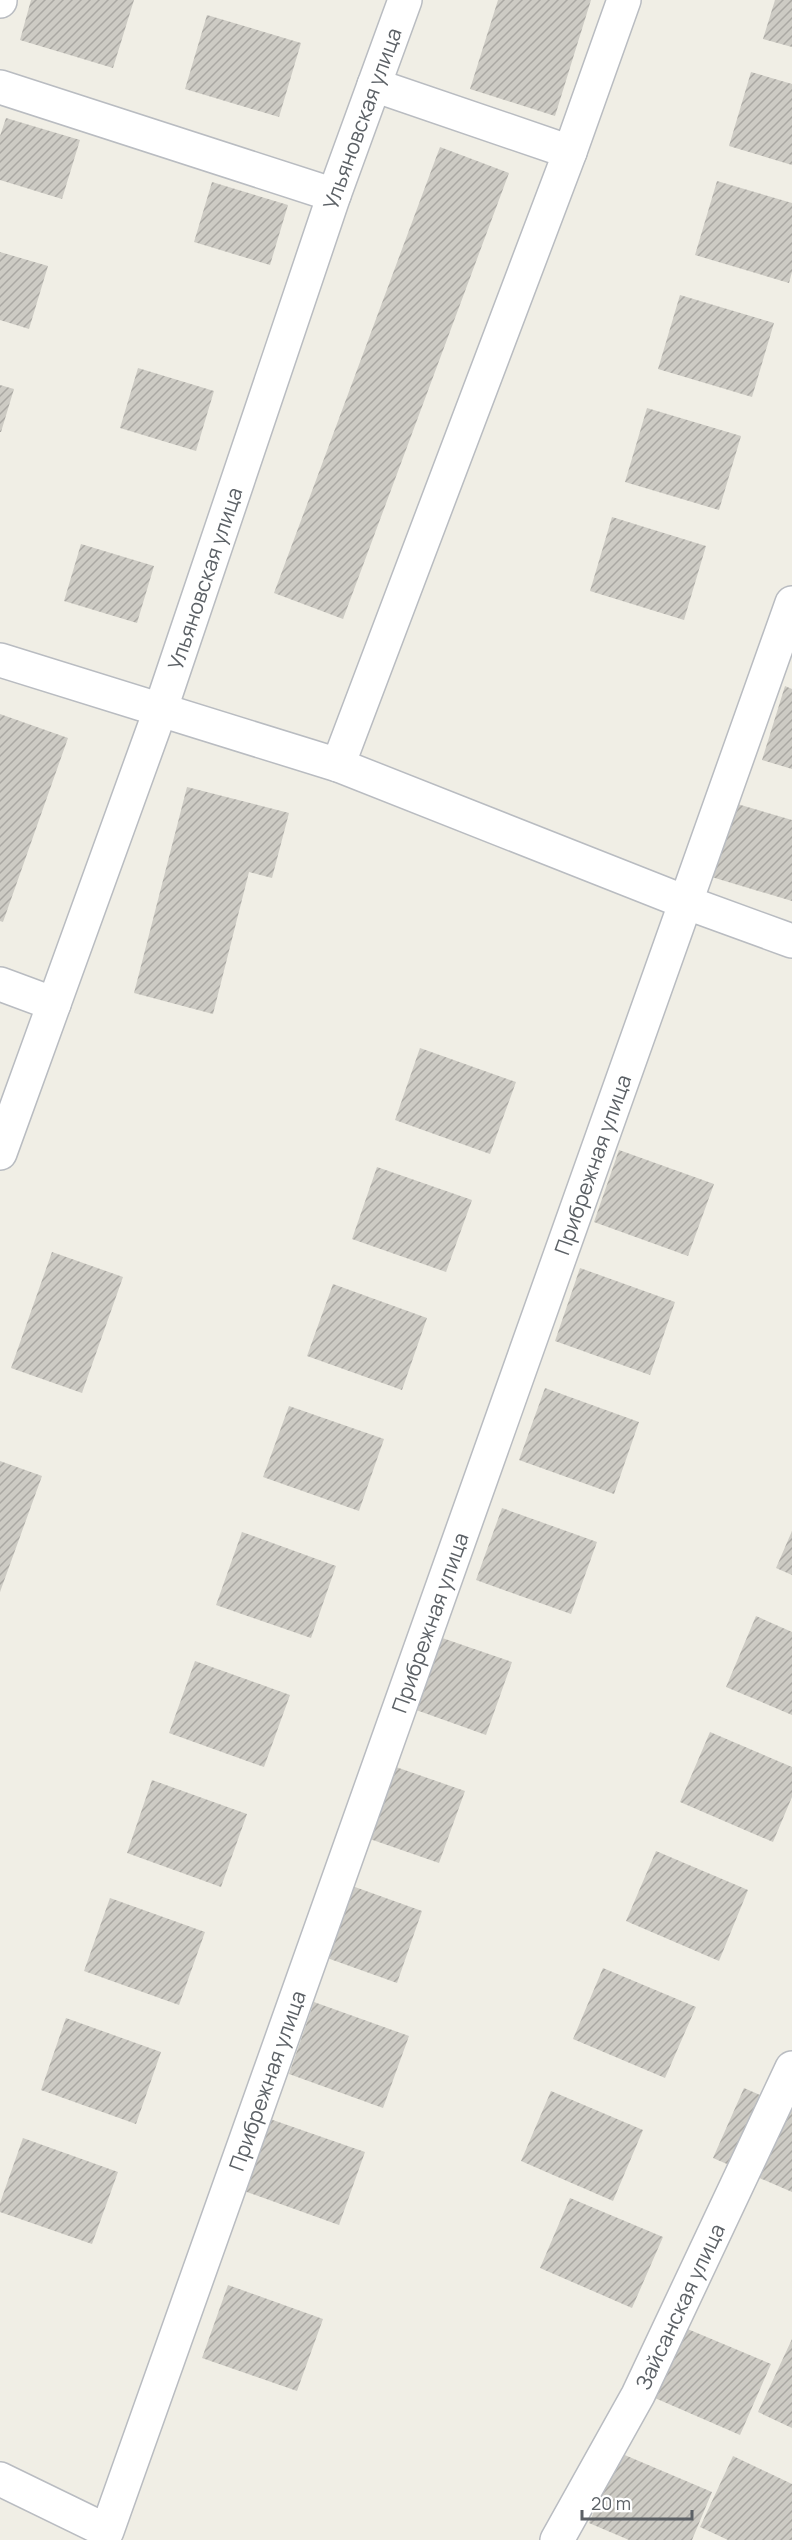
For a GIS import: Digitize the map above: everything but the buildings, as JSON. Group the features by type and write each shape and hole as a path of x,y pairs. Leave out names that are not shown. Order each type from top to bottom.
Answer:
{"street":[{"name":"Ульяновская улица","path":"0,1153 160,711 334,195 405,0"},
{"path":"338,765 570,152 624,0"},
{"path":"374,85 570,152"},
{"path":"0,87 334,195"},
{"name":"Прибрежная улица","path":"0,2479 106,2536 792,603"},
{"path":"0,660 338,765 685,902 792,941"},
{"path":"0,984 54,1004"},
{"name":"Зайсанская улица","path":"557,2540 638,2396 792,2068"}]}
